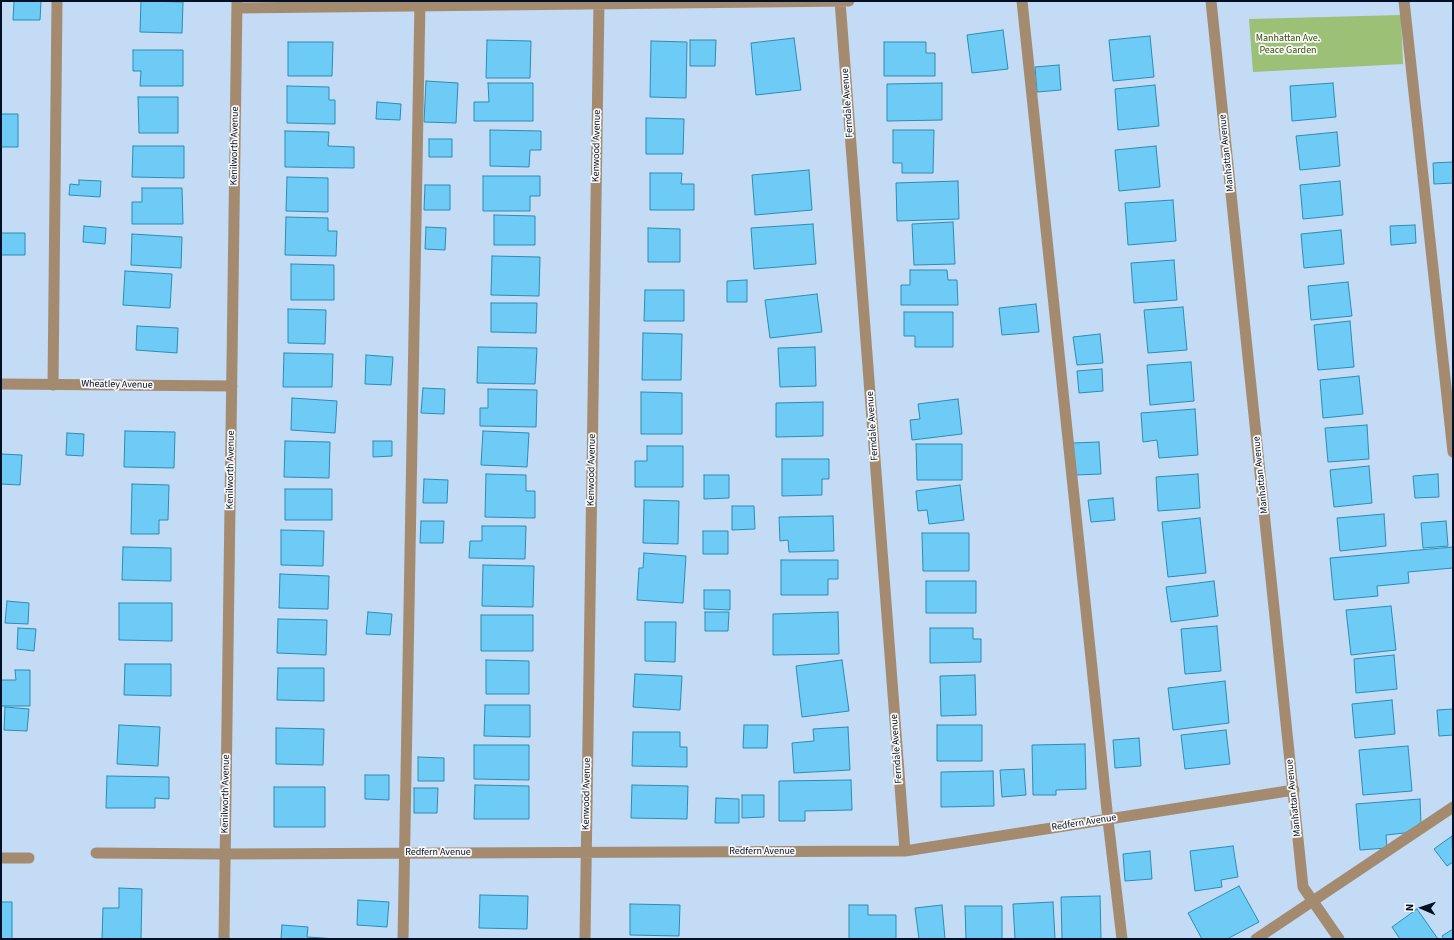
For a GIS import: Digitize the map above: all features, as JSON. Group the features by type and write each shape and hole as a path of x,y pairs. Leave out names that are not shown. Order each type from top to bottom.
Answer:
{"street":[{"path":"53,385 57,1"},
{"name":"Ferndale Avenue","path":"840,1 905,851"},
{"path":"237,4 849,1"},
{"path":"1022,1 1108,820 1122,939"},
{"name":"Manhattan Avenue","path":"1211,1 1303,887 1339,939"},
{"path":"1404,1 1453,452"},
{"name":"Kenwood Avenue","path":"585,939 599,2"},
{"name":"Kenilworth Avenue","path":"224,939 237,4"},
{"path":"403,939 420,4"},
{"name":"Wheatley Avenue","path":"1,384 232,386"},
{"name":"Redfern Avenue","path":"96,853 225,854 905,851 1294,790"},
{"path":"1256,939 1453,807"},
{"path":"1,858 29,858"}],"green space":[{"name":"Manhattan Ave. Peace Garden","path":"1401,15 1403,64 1253,72 1249,19"}],"building":[{"path":"14,1 41,1 40,20 13,20"},
{"path":"141,1 183,2 182,33 140,32"},
{"path":"1003,30 1008,69 972,73 967,35"},
{"path":"1150,36 1154,77 1113,81 1109,40"},
{"path":"794,38 801,90 756,95 751,43"},
{"path":"487,40 531,41 530,78 486,78"},
{"path":"690,40 716,40 715,66 690,66"},
{"path":"651,41 687,42 686,98 650,97"},
{"path":"288,42 333,42 332,76 288,76"},
{"path":"884,42 926,42 926,53 935,53 935,76 884,76"},
{"path":"133,50 183,50 183,86 140,86 141,71 133,71"},
{"path":"1059,65 1061,90 1037,92 1035,67"},
{"path":"426,81 458,83 456,123 424,122"},
{"path":"488,83 533,83 533,121 474,121 474,102 489,102"},
{"path":"942,83 942,120 887,121 887,84"},
{"path":"1333,83 1336,117 1292,121 1290,86"},
{"path":"1155,85 1159,126 1118,130 1115,89"},
{"path":"287,86 329,87 329,100 335,100 335,124 287,123"},
{"path":"138,97 178,97 178,133 139,133"},
{"path":"377,102 401,104 400,120 376,119"},
{"path":"1,114 18,114 18,147 1,147"},
{"path":"646,118 684,119 683,154 646,154"},
{"path":"490,130 541,131 541,150 530,150 529,167 490,166"},
{"path":"893,130 934,130 933,173 902,173 902,163 893,163"},
{"path":"285,131 329,132 328,146 354,147 354,168 285,167"},
{"path":"1337,132 1340,166 1300,170 1296,136"},
{"path":"429,139 452,139 452,157 429,157"},
{"path":"133,146 184,146 184,178 132,177"},
{"path":"1156,146 1160,187 1119,191 1115,150"},
{"path":"1453,162 1453,183 1434,184 1433,163"},
{"path":"809,170 812,210 755,215 752,175"},
{"path":"650,173 682,173 681,184 694,184 694,210 650,210"},
{"path":"483,176 540,176 540,196 530,196 530,211 483,211"},
{"path":"287,177 328,178 328,212 286,211"},
{"path":"79,180 101,181 100,197 69,195 70,184 79,185"},
{"path":"958,181 959,219 897,221 896,183"},
{"path":"1340,181 1343,215 1303,219 1300,185"},
{"path":"425,185 450,185 450,210 424,210"},
{"path":"142,188 182,188 183,224 132,224 132,202 142,202"},
{"path":"1173,200 1176,241 1128,245 1125,203"},
{"path":"494,215 535,216 535,245 494,245"},
{"path":"286,217 328,218 328,231 337,231 336,256 285,255"},
{"path":"953,222 955,264 914,265 912,224"},
{"path":"813,224 816,264 754,269 751,228"},
{"path":"1415,225 1416,243 1391,245 1390,226"},
{"path":"84,226 106,228 105,244 83,242"},
{"path":"426,227 446,228 445,250 425,249"},
{"path":"648,228 680,229 680,262 648,262"},
{"path":"1341,230 1344,264 1304,268 1301,234"},
{"path":"1,233 25,233 25,255 1,255"},
{"path":"132,234 182,237 181,268 131,265"},
{"path":"492,256 540,257 539,296 491,295"},
{"path":"1174,260 1177,300 1134,303 1131,263"},
{"path":"291,264 334,265 334,300 291,300"},
{"path":"910,270 947,270 948,280 957,280 958,305 901,305 901,285 910,285"},
{"path":"125,271 172,274 170,308 123,305"},
{"path":"747,280 747,302 727,302 727,281"},
{"path":"1348,282 1352,316 1311,320 1308,286"},
{"path":"645,290 684,290 684,321 644,321"},
{"path":"817,294 822,332 770,338 765,300"},
{"path":"491,303 537,303 536,333 491,332"},
{"path":"1036,304 1039,332 1002,335 999,308"},
{"path":"1183,307 1187,350 1148,353 1144,310"},
{"path":"288,309 326,310 325,344 288,343"},
{"path":"904,312 953,312 953,347 915,347 915,336 904,336"},
{"path":"1350,321 1354,367 1318,370 1314,325"},
{"path":"137,326 178,328 177,353 136,350"},
{"path":"643,333 682,334 681,380 642,380"},
{"path":"1100,334 1103,363 1077,365 1073,337"},
{"path":"478,347 537,348 535,384 477,383"},
{"path":"815,347 816,386 780,387 778,348"},
{"path":"284,353 333,354 332,387 283,387"},
{"path":"366,355 393,357 391,385 365,384"},
{"path":"1191,362 1194,401 1150,405 1147,365"},
{"path":"1102,369 1103,391 1079,393 1077,371"},
{"path":"1359,376 1363,414 1323,418 1320,380"},
{"path":"423,388 445,389 444,414 421,413"},
{"path":"488,389 537,390 536,427 480,426 480,408 488,408"},
{"path":"641,392 682,393 682,434 641,434"},
{"path":"292,398 337,401 335,433 291,430"},
{"path":"958,399 962,434 912,440 910,420 920,419 918,404"},
{"path":"823,402 823,436 776,437 776,403"},
{"path":"1195,409 1198,455 1159,458 1157,440 1143,442 1141,413"},
{"path":"1367,425 1369,459 1328,462 1325,428"},
{"path":"125,431 175,432 174,468 124,467"},
{"path":"483,431 529,433 527,467 481,465"},
{"path":"67,433 84,434 83,456 66,455"},
{"path":"285,441 330,442 329,478 284,477"},
{"path":"373,441 392,441 392,456 373,457"},
{"path":"1099,442 1101,474 1075,475 1073,443"},
{"path":"916,444 962,444 962,480 917,480"},
{"path":"647,446 683,446 683,487 635,487 635,461 647,461"},
{"path":"1,454 22,455 20,485 1,484"},
{"path":"782,459 829,459 829,479 822,479 822,495 782,496"},
{"path":"1369,466 1372,503 1334,507 1330,470"},
{"path":"486,474 526,475 526,491 535,491 535,518 485,517"},
{"path":"1198,474 1200,508 1158,511 1156,477"},
{"path":"1438,474 1439,497 1415,498 1413,476"},
{"path":"704,475 729,475 729,498 704,499"},
{"path":"424,479 448,480 447,503 423,503"},
{"path":"132,484 169,485 168,520 159,520 159,534 131,534"},
{"path":"960,485 964,520 929,524 927,510 918,511 916,491"},
{"path":"285,489 332,489 332,520 285,520"},
{"path":"1113,498 1115,520 1091,522 1088,500"},
{"path":"644,500 679,501 678,544 643,543"},
{"path":"732,506 754,506 755,529 732,530"},
{"path":"1384,514 1386,546 1340,551 1337,518"},
{"path":"833,516 834,551 789,552 788,540 780,541 779,517"},
{"path":"1200,518 1206,573 1168,577 1162,522"},
{"path":"421,521 444,521 443,543 420,543"},
{"path":"1446,521 1448,546 1423,548 1421,523"},
{"path":"482,526 526,526 525,559 469,558 470,541 482,541"},
{"path":"281,530 324,531 323,566 281,565"},
{"path":"703,531 728,531 728,554 703,554"},
{"path":"922,533 969,533 969,571 923,571"},
{"path":"123,547 171,548 171,581 122,580"},
{"path":"1453,547 1453,568 1408,572 1409,583 1377,586 1378,596 1334,600 1330,558"},
{"path":"644,553 686,556 683,603 637,600 639,568 643,568"},
{"path":"781,560 838,560 838,579 828,579 828,595 781,595"},
{"path":"483,565 534,566 533,607 482,606"},
{"path":"280,574 329,576 328,609 279,608"},
{"path":"926,581 976,581 976,613 926,613"},
{"path":"1214,581 1218,616 1171,622 1166,587"},
{"path":"704,590 730,590 730,610 704,609"},
{"path":"7,601 29,603 28,624 5,623"},
{"path":"119,603 172,603 172,641 119,640"},
{"path":"1391,606 1396,650 1351,655 1346,610"},
{"path":"368,612 392,614 390,635 366,634"},
{"path":"705,612 729,612 728,631 705,631"},
{"path":"838,612 839,654 773,655 773,614"},
{"path":"481,615 533,615 533,651 481,651"},
{"path":"278,619 327,620 326,655 277,653"},
{"path":"645,622 676,622 675,662 645,661"},
{"path":"1217,626 1221,671 1185,674 1181,629"},
{"path":"18,628 36,629 34,651 17,649"},
{"path":"930,628 973,628 973,639 981,639 981,662 930,663"},
{"path":"1394,655 1397,689 1356,693 1354,659"},
{"path":"486,660 529,661 529,694 486,694"},
{"path":"842,660 849,711 802,717 796,666"},
{"path":"125,664 171,664 171,696 124,695"},
{"path":"278,668 324,668 324,701 277,700"},
{"path":"15,670 30,670 30,706 1,706 1,680 16,680"},
{"path":"635,674 682,676 680,710 633,707"},
{"path":"975,675 976,715 941,716 940,676"},
{"path":"1225,681 1229,723 1173,730 1168,688"},
{"path":"1392,700 1395,734 1355,738 1352,704"},
{"path":"485,705 530,705 530,737 484,736"},
{"path":"5,707 29,709 27,731 4,730"},
{"path":"1453,709 1453,735 1439,736 1437,710"},
{"path":"119,725 160,727 158,766 117,764"},
{"path":"744,725 768,725 767,748 743,748"},
{"path":"937,725 982,725 982,761 937,761"},
{"path":"848,727 850,770 794,773 792,743 814,741 813,729"},
{"path":"276,728 324,729 323,765 276,764"},
{"path":"1226,730 1230,764 1185,769 1181,735"},
{"path":"633,732 680,732 680,747 687,747 687,767 632,766"},
{"path":"1139,738 1141,766 1115,768 1113,740"},
{"path":"1085,744 1086,789 1056,790 1056,795 1033,795 1032,745"},
{"path":"474,745 529,745 529,780 474,779"},
{"path":"1408,746 1412,791 1363,795 1359,750"},
{"path":"418,757 444,758 444,781 418,781"},
{"path":"1024,769 1026,795 1002,797 1000,770"},
{"path":"993,771 994,806 941,807 941,772"},
{"path":"365,775 389,775 389,800 365,799"},
{"path":"107,776 169,777 169,799 155,798 155,808 106,808"},
{"path":"851,780 852,810 805,811 805,821 779,821 779,781"},
{"path":"475,785 529,786 529,819 474,819"},
{"path":"632,785 688,786 687,819 631,818"},
{"path":"274,787 325,787 325,827 274,827"},
{"path":"414,788 438,788 437,813 414,813"},
{"path":"742,795 764,795 764,817 742,818"},
{"path":"716,798 739,799 739,823 715,823"},
{"path":"1420,799 1421,823 1405,833 1386,835 1387,848 1360,850 1356,804"},
{"path":"1452,836 1453,862 1447,866 1434,849"},
{"path":"1233,846 1238,877 1221,880 1222,887 1195,891 1190,851"},
{"path":"1150,851 1152,879 1125,881 1123,854"},
{"path":"1239,886 1259,922 1227,939 1202,939 1188,913"},
{"path":"119,888 142,889 141,939 102,939 103,908 119,908"},
{"path":"480,895 528,896 527,929 479,928"},
{"path":"1100,896 1101,939 1062,939 1061,897"},
{"path":"358,900 389,902 387,927 357,925"},
{"path":"1,902 12,902 12,939 1,939"},
{"path":"1053,902 1055,939 1015,939 1013,904"},
{"path":"630,904 680,905 679,936 630,935"},
{"path":"849,905 868,905 868,915 896,915 896,939 849,939"},
{"path":"942,905 945,939 919,939 915,908"},
{"path":"965,906 1002,906 1002,939 966,939"},
{"path":"1417,909 1438,939 1400,939 1392,927"},
{"path":"282,925 308,927 307,937 337,939 281,939"},
{"path":"1453,929 1453,939 1444,939 1442,936"}]}
